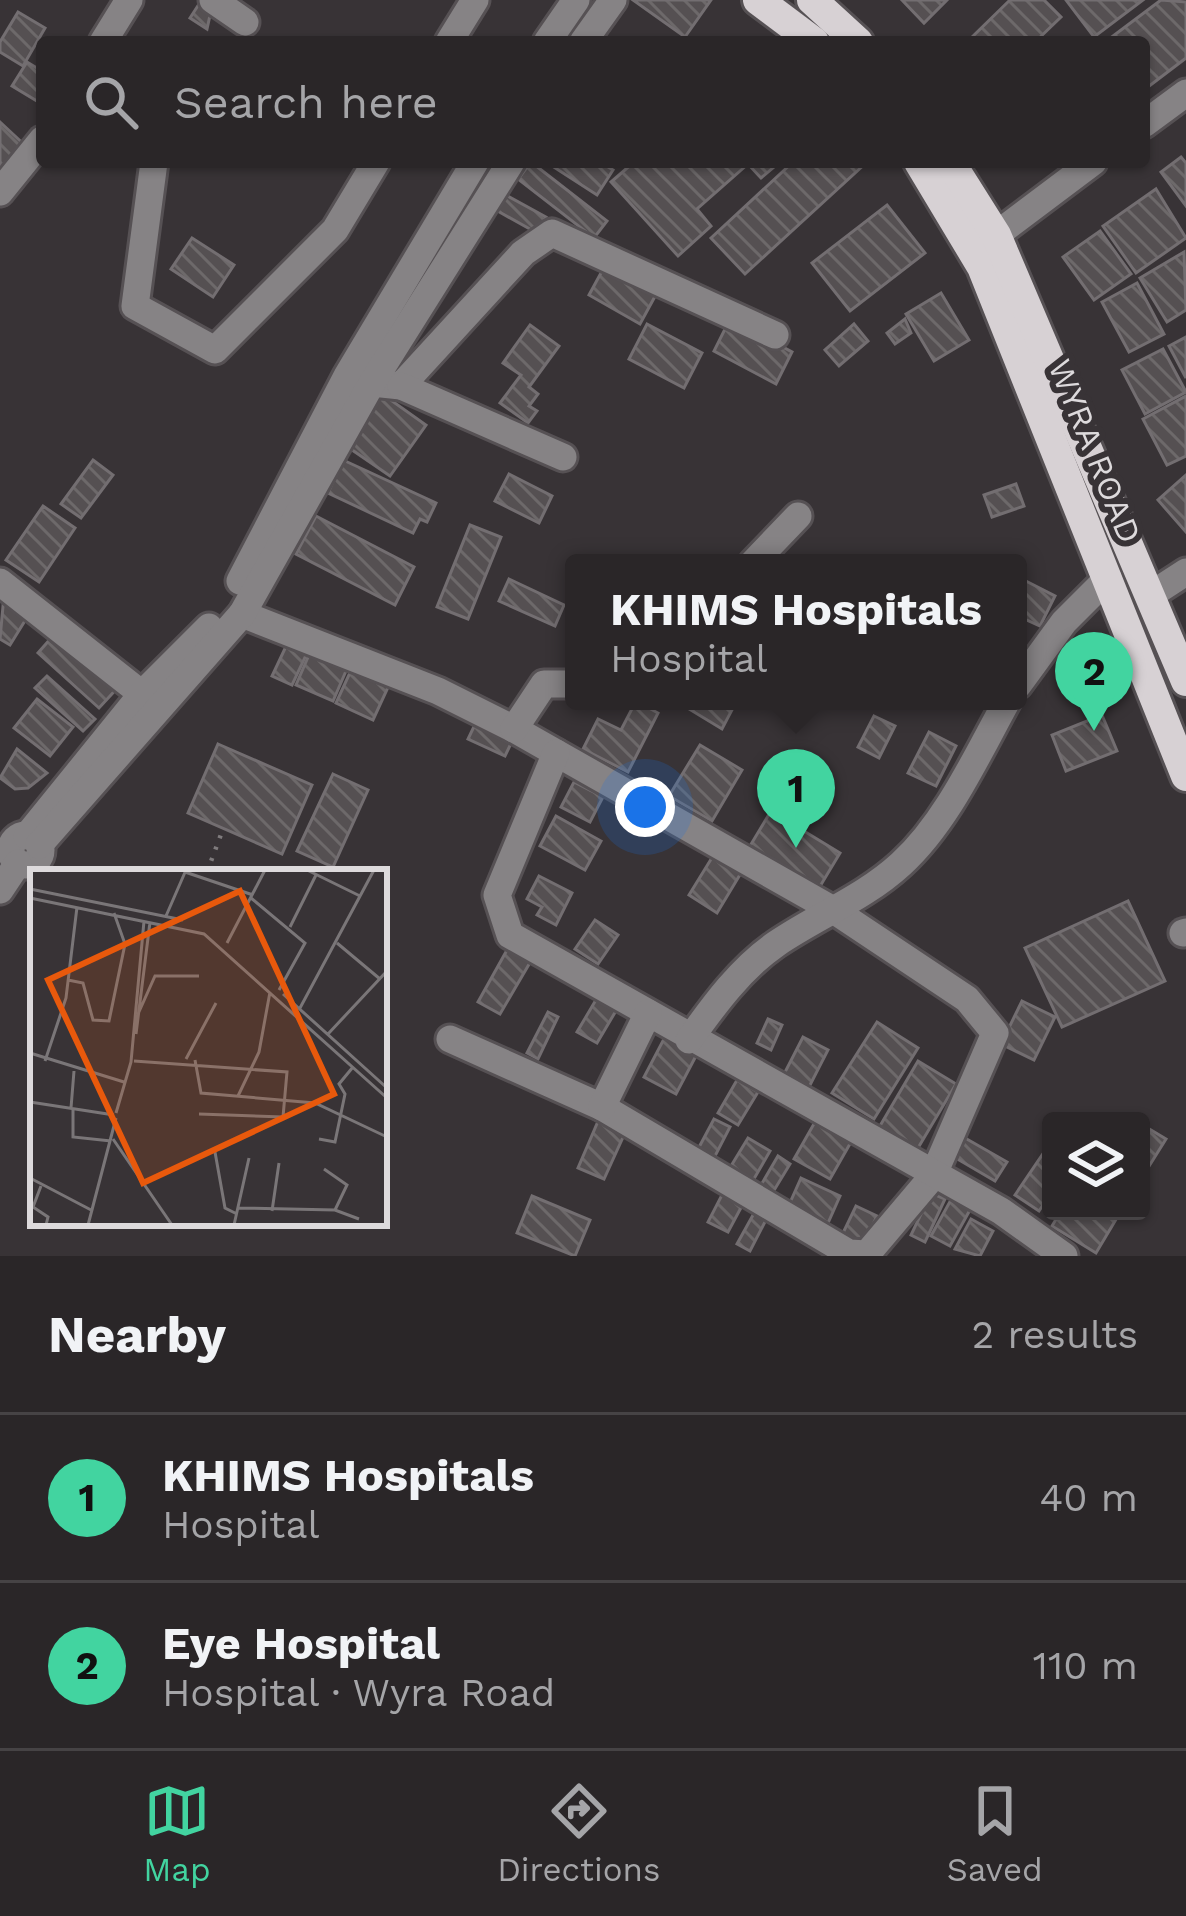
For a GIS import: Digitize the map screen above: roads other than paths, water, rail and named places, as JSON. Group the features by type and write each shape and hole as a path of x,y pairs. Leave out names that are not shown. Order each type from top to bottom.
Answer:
{"main road":[{"path":"758,0 806,36"},
{"path":"812,0 851,36"},
{"name":"WYRA ROAD","path":"923,168 982,267 1149,596 1186,681"},
{"name":"WYRA ROAD","path":"954,168 996,235 1074,455 1108,578 1186,776"}],"street":[{"path":"107,36 129,0"},
{"path":"213,0 245,22"},
{"path":"453,36 475,0"},
{"path":"551,36 576,0"},
{"path":"587,36 614,0"},
{"path":"1150,120 1186,93"},
{"path":"0,192 36,147"},
{"path":"153,168 143,213 135,306 215,350 335,230 372,168"},
{"path":"0,890 19,844 142,694 224,611 347,376 472,168"},
{"path":"19,844 242,614 372,382 507,168"},
{"path":"996,235 1085,168"},
{"path":"401,386 523,253 551,233 775,335"},
{"path":"372,382 401,386 563,457"},
{"path":"762,554 798,516"},
{"path":"1149,596 1186,572"},
{"path":"1027,673 1064,622 1108,578"},
{"path":"0,582 142,694"},
{"path":"242,614 438,691 514,729 835,911 968,999 995,1033 932,1176 887,1235 866,1254 849,1253 602,1107 450,1040"},
{"path":"514,729 544,684 565,684"},
{"path":"689,1040 719,998 774,945 835,911 903,863 960,786 1002,710"},
{"path":"556,753 497,895 502,923 510,935 689,1040 1001,1211 1064,1256"},
{"path":"602,1107 648,1012"}],"place":[{"name":"Eye Hospital","path":"1094,731"},
{"name":"KHIMS Hospitals","path":"796,848"}]}
